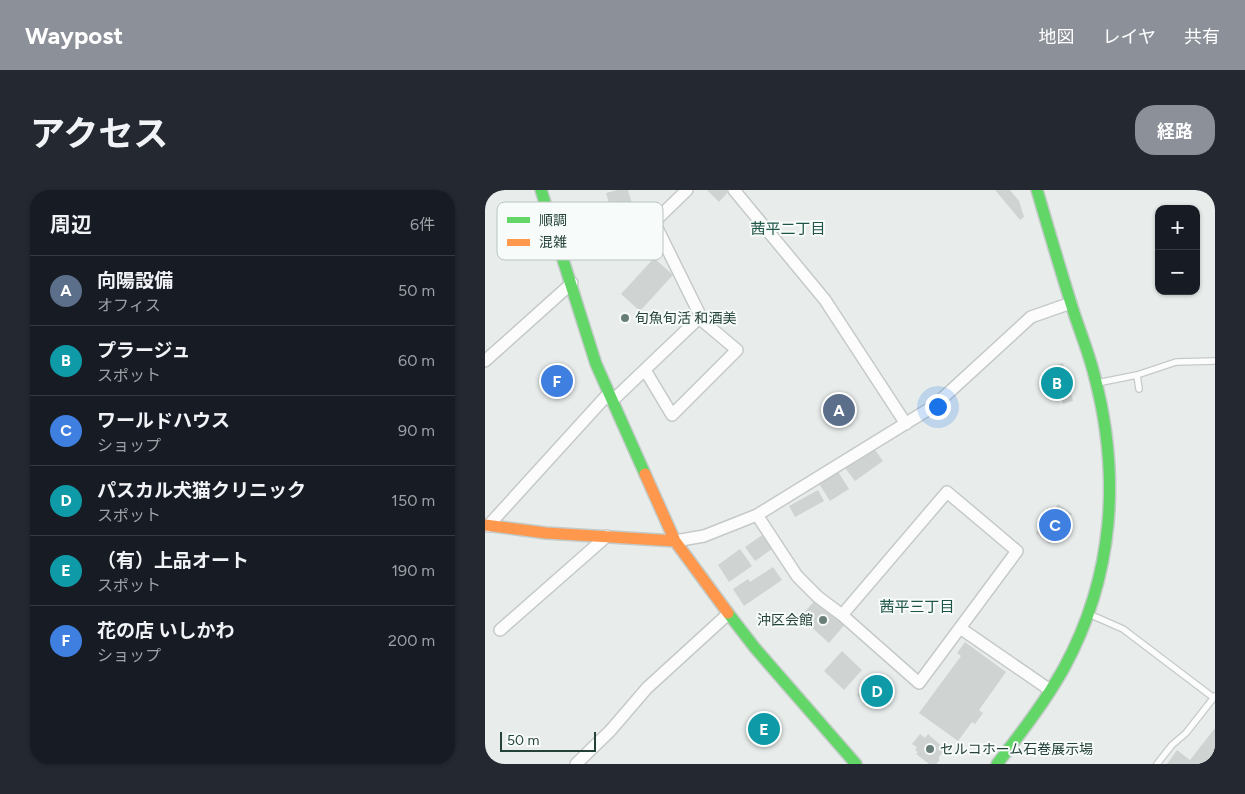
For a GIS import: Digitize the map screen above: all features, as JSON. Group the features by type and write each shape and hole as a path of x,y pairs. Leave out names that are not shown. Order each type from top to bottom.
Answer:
{"street":[{"path":"541,190 545,202"},
{"path":"663,213 687,190"},
{"path":"734,190 825,300 906,424"},
{"path":"997,764 1050,690 1071,655 1101,577 1109,534 1111,494 1107,436 1097,384 1037,190"},
{"path":"645,370 673,415 737,350 699,318 699,313 663,240"},
{"path":"564,260 596,364 675,541 755,648 856,764"},
{"path":"485,361 572,283"},
{"path":"486,525 546,533 675,541 704,536 757,515 906,424 934,406 1031,316 1071,303"},
{"path":"486,525 611,397 645,370 699,318"},
{"path":"757,515 797,576 818,597 842,615 919,682 1017,551 947,492 842,615"},
{"path":"500,630 607,536"},
{"path":"576,764 610,731 647,688 729,614"},
{"path":"960,628 1050,690"}],"lane":[{"path":"1097,384 1137,375 1176,362 1215,361"},
{"path":"1137,375 1139,389"},
{"path":"1088,613 1123,629 1214,697 1186,733 1172,745 1157,764"}],"building":[{"path":"628,190 631,202 609,202 606,193"},
{"path":"707,190 726,190 728,192 719,202"},
{"path":"995,190 1010,190 1019,201 1024,217 1020,220"},
{"path":"652,260 656,260 673,275 640,311 621,294"},
{"path":"1063,363 1073,401 1063,404 1061,397 1054,399 1052,394 1048,395 1046,379 1049,377 1049,367"},
{"path":"873,447 883,461 855,481 845,468"},
{"path":"837,470 849,489 830,501 818,482"},
{"path":"818,490 824,501 795,517 789,506"},
{"path":"1058,504 1072,514 1050,544 1036,533"},
{"path":"765,533 775,547 755,561 745,547"},
{"path":"740,549 752,566 729,582 718,565"},
{"path":"773,567 782,580 744,606 733,589 748,579 750,582"},
{"name":"沖区会館","path":"818,597 847,622 829,643 800,617"},
{"path":"965,642 1006,672 979,710 983,713 975,724 972,722 958,741 919,713 961,656 957,653"},
{"path":"842,651 862,670 844,690 824,671"},
{"path":"878,673 895,689 890,695 888,693 872,709 857,695"},
{"path":"763,722 771,729 764,736 756,729"},
{"path":"1215,728 1215,764 1167,764 1177,750 1190,760"},
{"name":"セルコホーム石巻展示場","path":"920,734 925,738 928,734 945,749 936,764 929,764 916,754 918,752 915,750 917,747 912,744"}],"traffic: fast":[{"path":"541,190 545,202"},
{"path":"997,764 1049,693 1081,633 1094,597 1103,561 1108,524 1110,487 1103,412 1092,366 1069,298 1037,190"},
{"path":"563,260 596,364 645,474"},
{"path":"728,613 755,648 856,764"}],"traffic: slow":[{"path":"645,474 675,541 728,613"},
{"path":"485,525 546,533 675,541"}],"place":[{"name":"旬魚旬活 和酒美","path":"625,318"},
{"name":"花の店 いしかわ","path":"557,381"},
{"name":"プラージュ","path":"1057,383"},
{"name":"向陽設備","path":"839,410"},
{"name":"ワールドハウス","path":"1055,525"},
{"name":"沖区会館","path":"823,620"},
{"name":"パスカル犬猫クリニック","path":"877,691"},
{"name":"（有）上品オート","path":"764,729"},
{"name":"セルコホーム石巻展示場","path":"930,749"}],"district":[{"name":"茜平二丁目","path":"788,229"},
{"name":"茜平三丁目","path":"917,607"}]}
